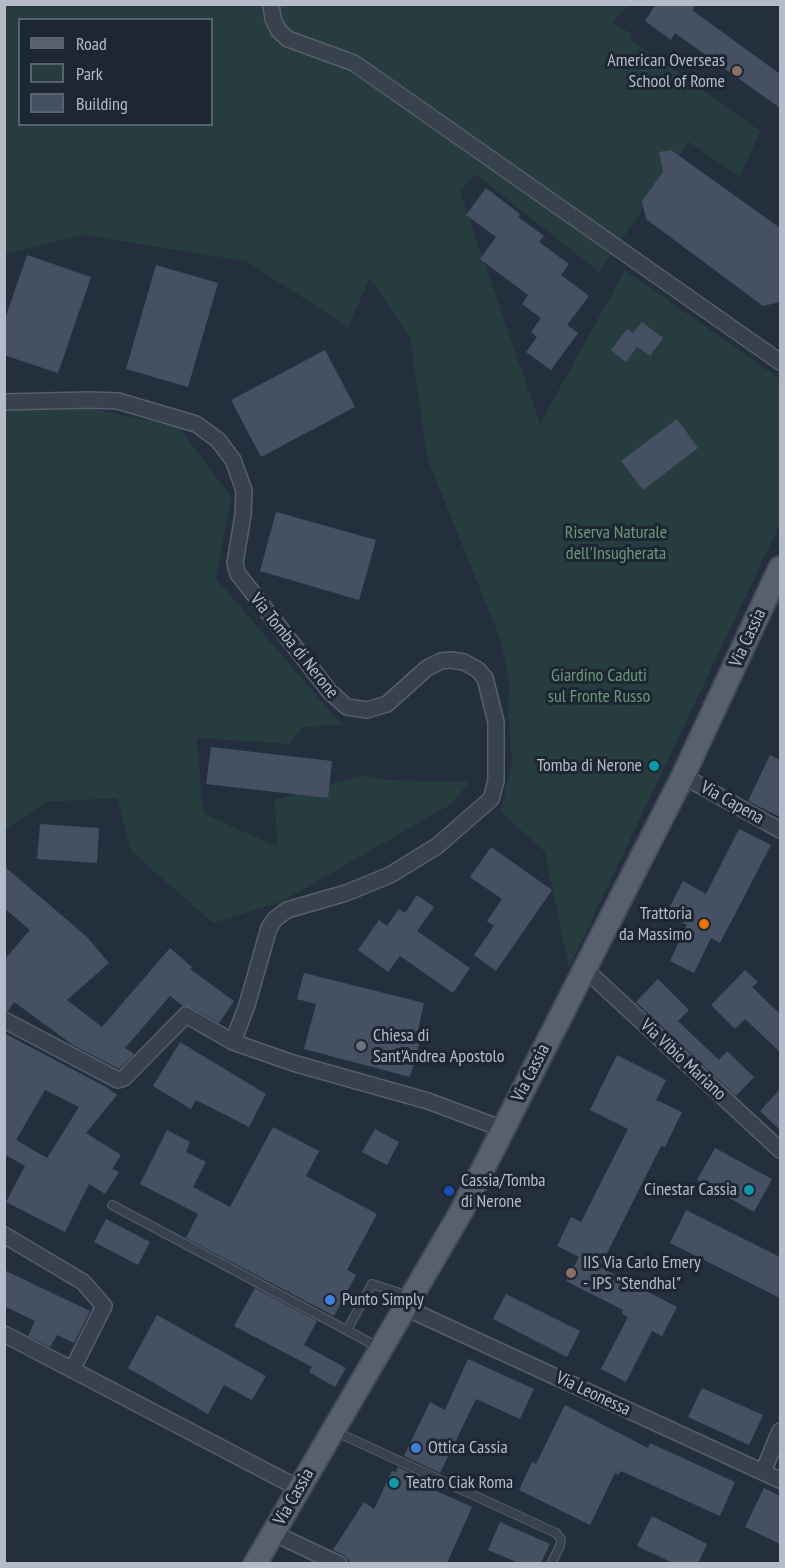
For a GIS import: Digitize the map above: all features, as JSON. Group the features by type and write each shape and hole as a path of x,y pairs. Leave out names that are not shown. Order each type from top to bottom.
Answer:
{"main road":[{"name":"Via Cassia","path":"255,1563 461,1212 683,776 780,568"}],"street":[{"path":"271,4 273,20 279,31 288,39 354,63 780,362"},
{"name":"Via Tomba di Nerone","path":"4,402 118,401 196,424 218,440 233,460 244,490 243,515 235,563 238,574 330,692 347,707 367,710 387,704 427,668 441,661 455,660 469,664 478,669 487,683 497,729 496,781 491,799 437,846 390,875 346,893 287,910 275,919 269,928 247,1005 233,1042"},
{"name":"Via Capena","path":"683,776 780,830"},
{"name":"Via Vibio Mariano","path":"585,969 780,1150"},
{"path":"4,1020 118,1080 124,1078 186,1015 233,1042 293,1063 428,1101 502,1129"},
{"path":"4,1235 83,1282 104,1306 72,1370"},
{"name":"Via Leonessa","path":"409,1302 780,1480"},
{"path":"4,1334 300,1489"},
{"path":"764,1472 780,1431"},
{"path":"273,1533 339,1563"}],"lane":[{"path":"112,1205 381,1349"},
{"path":"347,1330 372,1284 409,1302"},
{"path":"333,1431 556,1533 561,1539 560,1546 551,1563"}],"green space":[{"name":"Riserva Naturale dell'Insugherata","path":"4,5 628,5 612,23 632,34 629,38 760,131 740,177 689,142 599,272 475,174 460,192 540,424 625,270 780,379 780,524 569,968 545,852 501,812 512,761 508,707 509,683 501,641 428,460 410,338 373,282 369,280 348,327 246,261 83,235 5,254"},
{"path":"88,408 179,427 231,497 216,579 342,725 303,727 289,744 197,738 203,813 277,847 275,800 362,776 386,780 469,782 453,803 281,902 213,923 131,851 117,798 46,802 5,830 4,411"}],"building":[{"path":"656,4 696,4 692,10 780,74 780,108 675,33 671,40 645,21"},
{"path":"671,150 780,228 780,302 763,306 646,219 642,201 663,172 659,152"},
{"path":"486,188 520,214 518,217 544,236 539,242 569,264 561,275 589,296 567,325 578,333 551,370 526,352 537,337 531,332 541,318 522,304 528,295 480,259 496,237 466,215"},
{"path":"27,255 91,277 58,373 4,355 4,322"},
{"path":"156,265 218,283 188,387 126,369"},
{"path":"642,322 663,338 650,356 637,347 626,362 611,350 627,329 633,333"},
{"path":"325,350 355,407 261,457 231,400"},
{"path":"677,419 698,448 643,490 621,461"},
{"path":"276,512 376,540 359,600 260,571"},
{"path":"211,747 332,761 328,798 206,784"},
{"path":"770,755 780,760 780,817 748,801"},
{"path":"40,824 99,828 97,863 37,859"},
{"path":"739,829 771,845 720,943 711,938 694,973 670,961 687,925 666,914 683,881 706,894"},
{"path":"491,847 552,890 496,971 474,955 494,926 487,921 502,899 470,877"},
{"path":"4,866 87,937 109,963 67,1000 102,1027 170,948 192,967 190,969 234,1001 219,1023 191,1007 183,1006 170,996 125,1048 134,1054 119,1069 73,1045 14,1002 8,1011 4,1010 4,960 30,930 4,908"},
{"path":"417,895 434,907 417,931 470,968 453,993 400,956 388,972 358,950 379,920 387,926 399,909 405,913"},
{"path":"745,970 758,982 752,987 780,1014 780,1052 745,1019 735,1029 711,1005"},
{"path":"304,973 424,1003 415,1043 419,1044 410,1077 304,1049 316,1004 297,999"},
{"path":"658,979 689,1010 678,1021 719,1060 727,1051 754,1077 736,1096 636,1002"},
{"path":"4,1033 117,1095 86,1133 121,1155 112,1169 119,1172 105,1194 89,1184 65,1232 6,1202 25,1166 7,1156 4,1160","holes":["45,1090 79,1107 47,1158 16,1140"]},
{"path":"180,1042 266,1094 249,1127 196,1100 191,1109 153,1086"},
{"path":"617,1055 666,1080 656,1100 682,1112 665,1147 661,1146 600,1267 677,1307 662,1336 652,1331 626,1382 601,1369 628,1317 622,1314 623,1310 566,1281 579,1257 557,1246 571,1217 581,1222 628,1129 590,1110"},
{"path":"780,1089 780,1130 760,1111"},
{"path":"273,1127 319,1151 306,1176 377,1214 347,1270 356,1275 334,1316 186,1238 198,1214 140,1184 167,1130 190,1142 186,1152 206,1162 193,1187 230,1207"},
{"path":"375,1129 399,1142 387,1165 362,1152"},
{"path":"715,1148 772,1179 754,1212 697,1180"},
{"path":"686,1210 780,1257 780,1298 670,1243"},
{"path":"106,1219 150,1242 138,1265 94,1242"},
{"path":"4,1270 90,1311 74,1343 57,1335 50,1347 28,1336 35,1321 4,1306"},
{"path":"255,1288 317,1321 304,1345 346,1368 335,1387 309,1372 312,1367 234,1326"},
{"path":"506,1294 580,1331 567,1357 493,1319"},
{"path":"157,1315 266,1376 252,1400 224,1385 208,1414 128,1368"},
{"path":"468,1359 534,1389 520,1419 476,1399 440,1473 404,1456 430,1402 445,1410"},
{"path":"702,1388 763,1415 749,1445 688,1417"},
{"path":"565,1405 648,1448 650,1443 735,1482 720,1516 621,1471 618,1475 615,1473 590,1525 519,1490 532,1462 536,1464"},
{"path":"398,1467 434,1484 432,1489 472,1507 447,1563 351,1563 344,1555 333,1550 364,1502 374,1509 392,1471 396,1472"},
{"path":"764,1488 780,1496 780,1544 745,1527"},
{"path":"652,1516 707,1544 698,1563 673,1563 637,1546"},
{"path":"500,1522 550,1544 541,1563 519,1563 488,1550"}],"place":[{"name":"American Overseas School of Rome","path":"737,71"},
{"name":"Tomba di Nerone","path":"654,766"},
{"name":"Trattoria da Massimo","path":"704,924"},
{"name":"Chiesa di Sant'Andrea Apostolo","path":"361,1046"},
{"name":"Cinestar Cassia","path":"749,1190"},
{"name":"Cassia/Tomba di Nerone","path":"449,1191"},
{"name":"IIS Via Carlo Emery - IPS \"Stendhal\"","path":"571,1273"},
{"name":"Punto Simply","path":"330,1300"},
{"name":"Ottica Cassia","path":"416,1448"},
{"name":"Teatro Ciak Roma","path":"394,1483"}],"park label":[{"name":"Giardino Caduti sul Fronte Russo","path":"599,686"}]}
